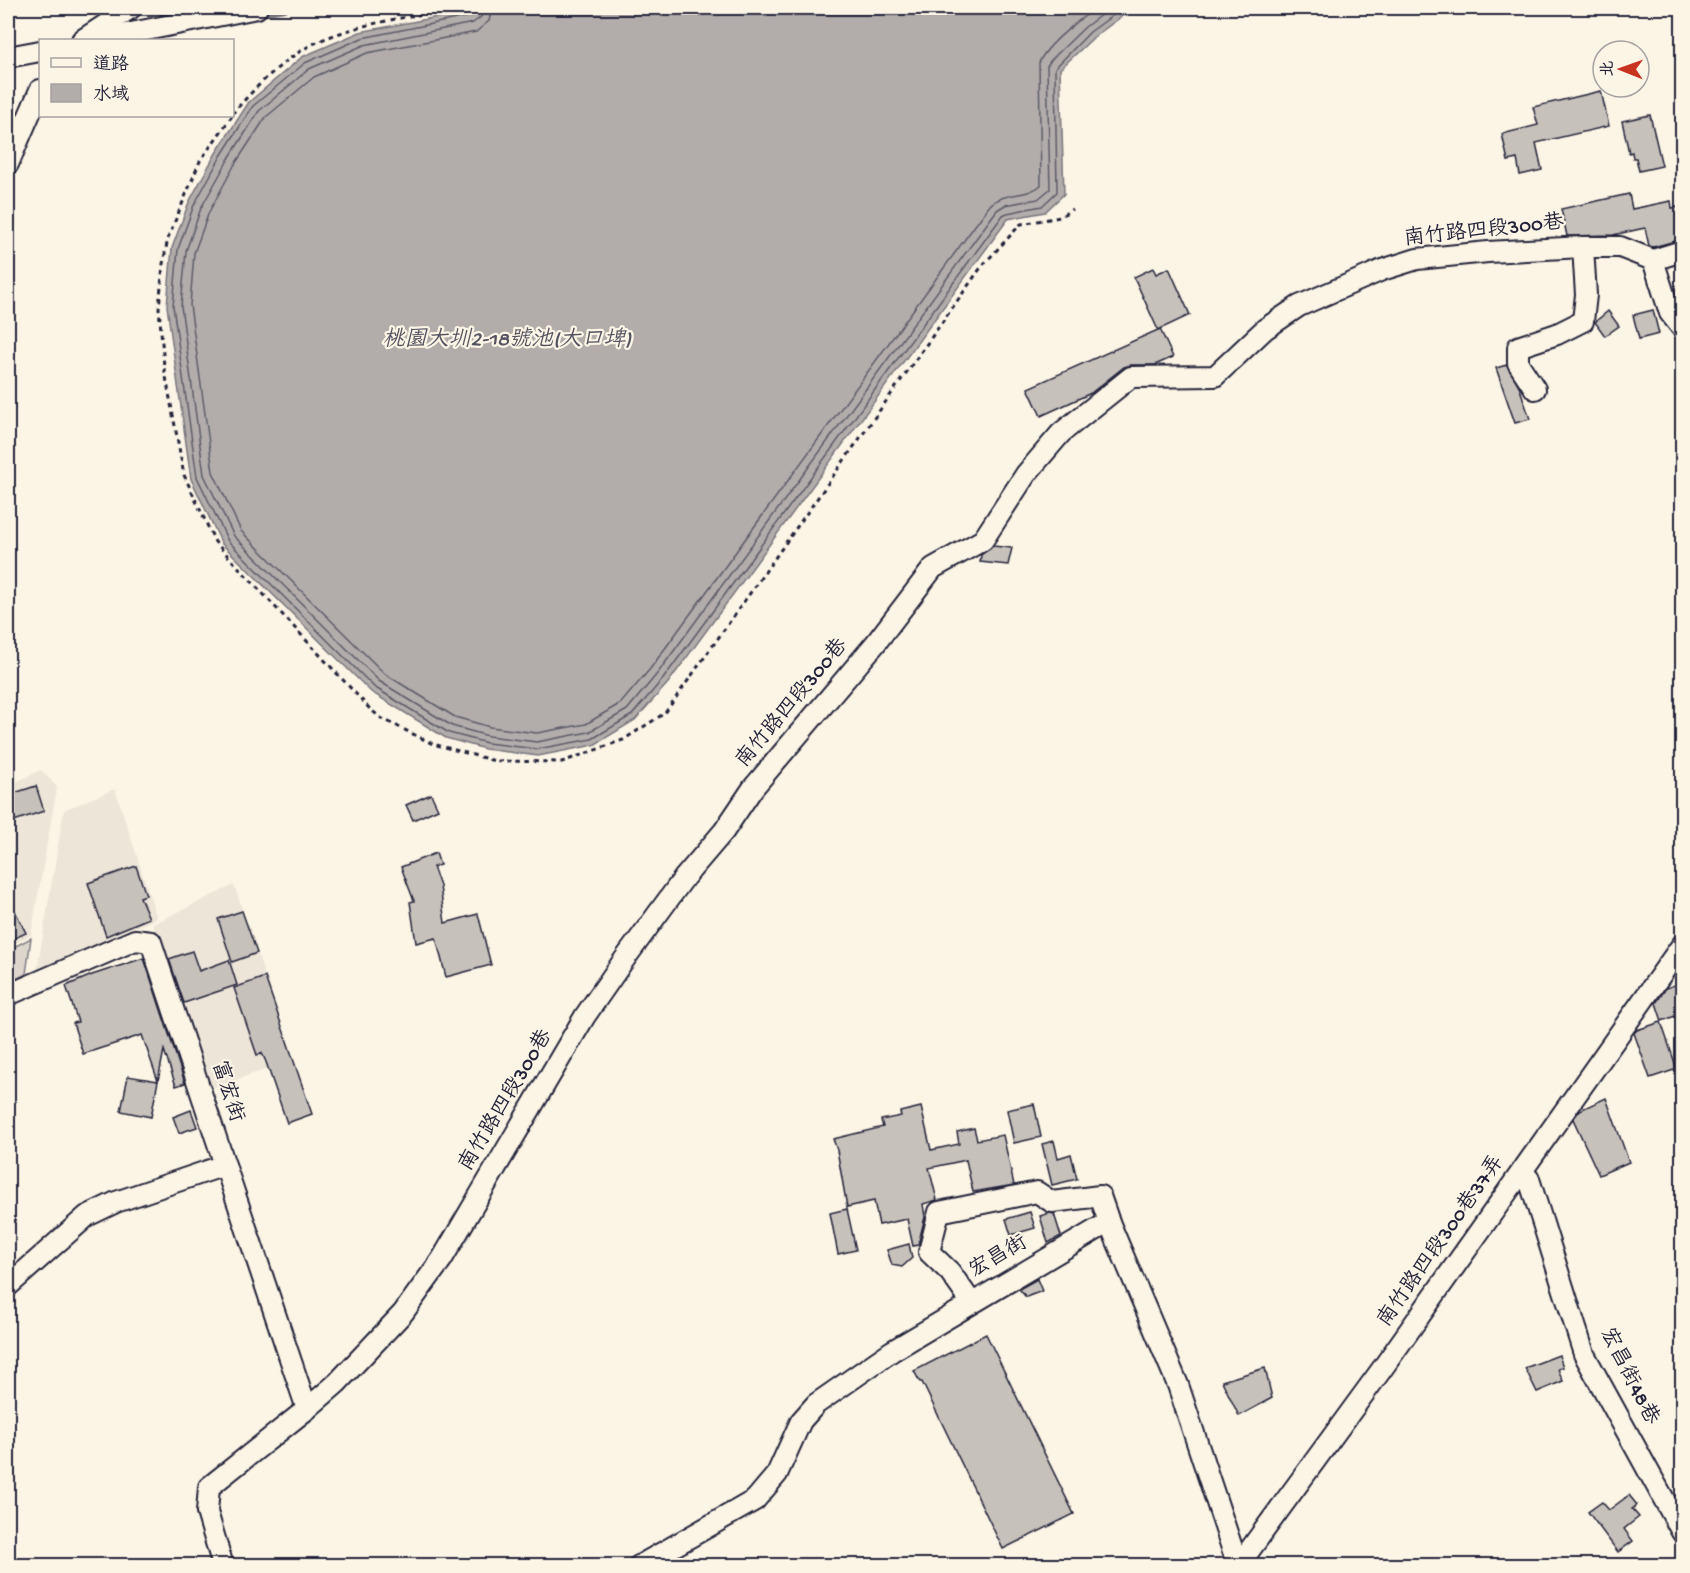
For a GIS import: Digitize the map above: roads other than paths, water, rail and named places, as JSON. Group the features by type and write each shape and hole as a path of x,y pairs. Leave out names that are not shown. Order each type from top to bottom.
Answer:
{"street":[{"path":"84,39 131,8"},
{"path":"101,39 257,8"},
{"path":"8,57 39,51"},
{"path":"8,164 39,92"},
{"path":"1535,389 1518,363 1518,347 1557,334 1583,321 1586,295 1583,247"},
{"name":"南竹路四段300巷","path":"223,1566 207,1512 209,1487 337,1383 402,1313 435,1268 585,1016 684,878 724,831 753,788 875,644 933,568 983,540 1026,474 1061,433 1131,377 1215,376 1265,329 1299,306 1382,270 1417,259 1510,250 1620,247 1653,260"},
{"path":"1683,251 1653,260 1670,313 1683,328"},
{"name":"富宏街","path":"8,995 135,940 151,942 225,1165"},
{"name":"南竹路四段300巷37弄","path":"1238,1565 1382,1369 1683,945"},
{"path":"8,1286 87,1216 116,1202 225,1165 307,1409"},
{"name":"宏昌街48巷","path":"1522,1172 1529,1179 1584,1354 1683,1532"},
{"path":"971,1302 950,1272 929,1252 939,1212 1037,1192 1052,1202 1100,1196 1178,1385 1238,1565"},
{"name":"宏昌街","path":"639,1566 755,1500 777,1474 801,1421 816,1404 892,1351 1109,1222"}],"water":[{"name":"桃園大圳2-18號池(大口埤)","path":"484,8 1133,8 1094,37 1060,69 1064,194 1045,212 1008,219 668,683 635,720 594,745 538,756 485,749 446,738 371,692 222,544 191,479 167,306 172,248 189,202 216,153 249,102 302,57 360,32"}],"waterway":[{"path":"160,8 162,17"},
{"path":"261,14 294,8"},
{"path":"1676,940 1682,930"}]}
